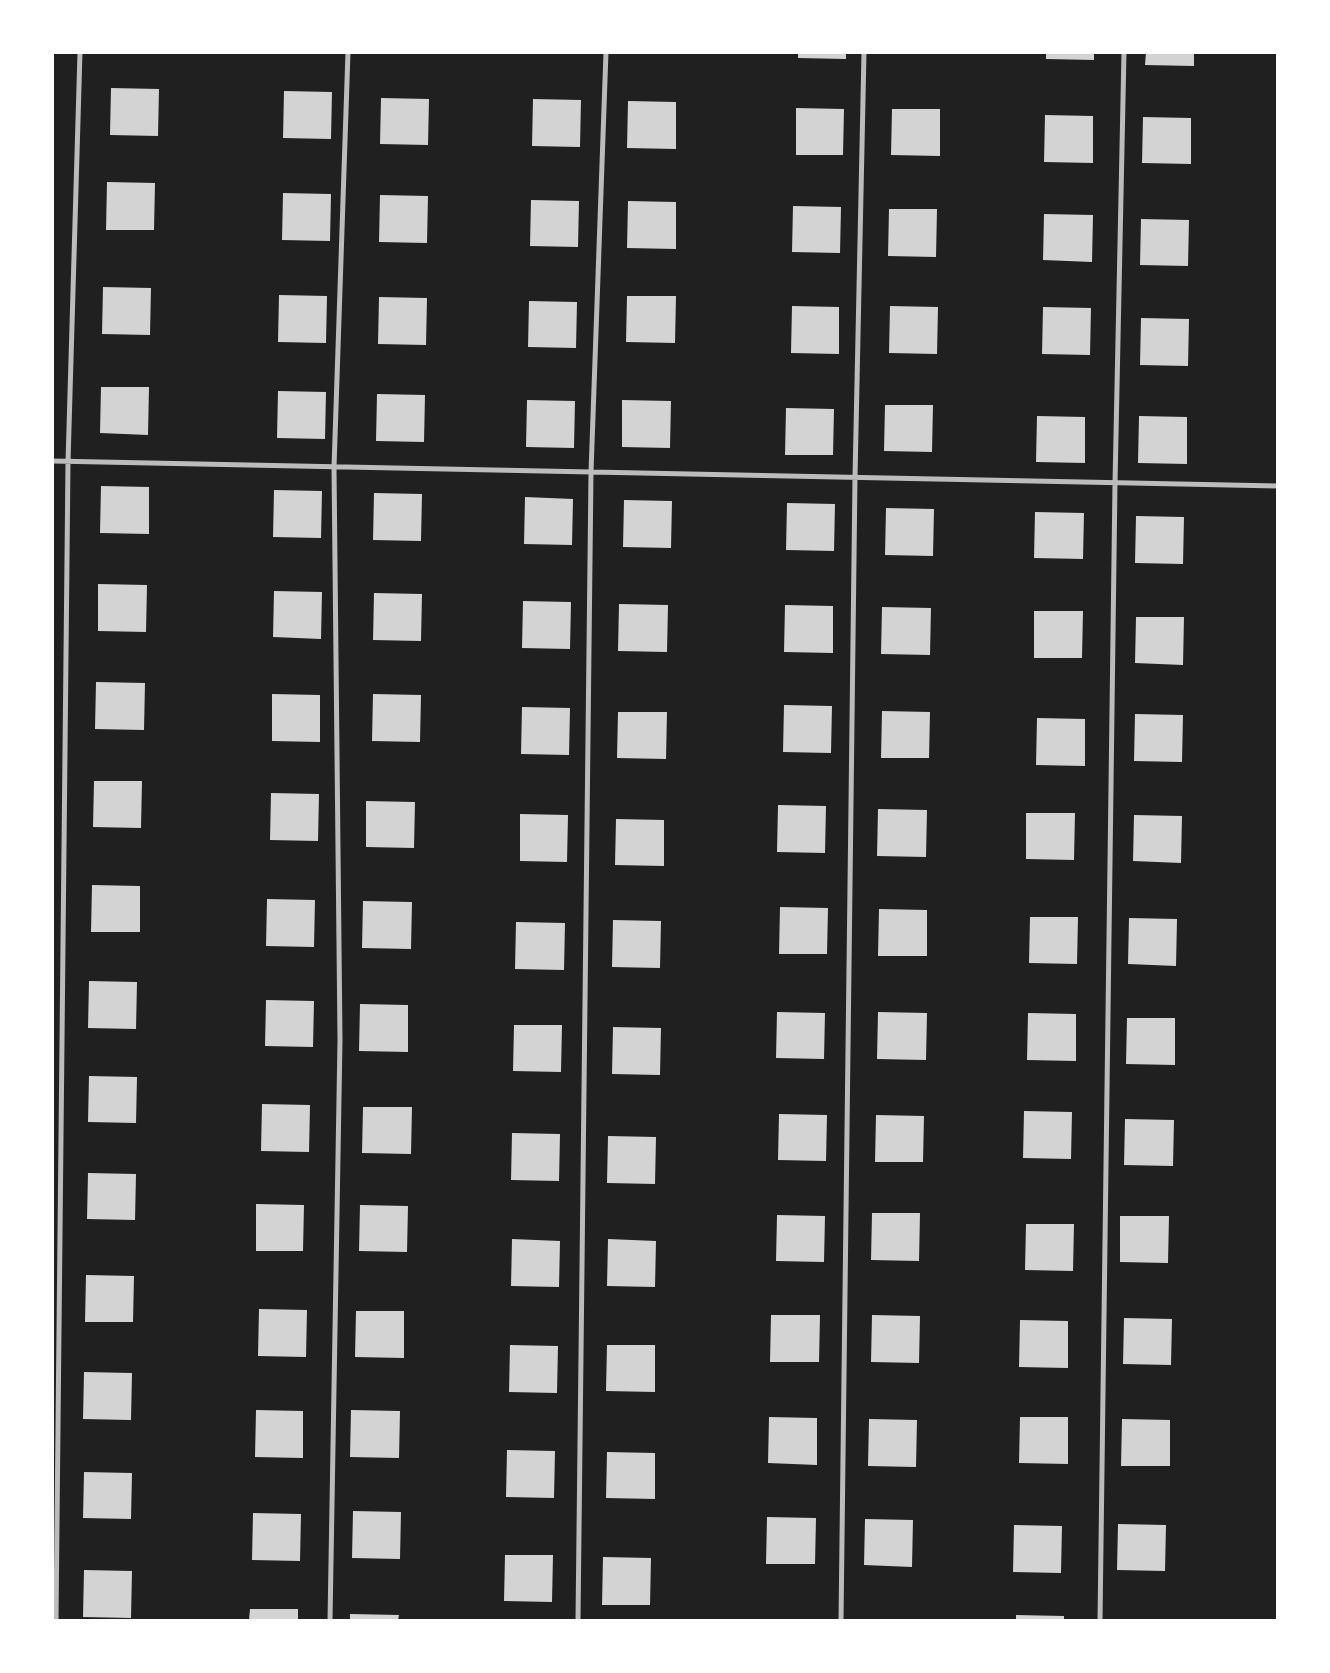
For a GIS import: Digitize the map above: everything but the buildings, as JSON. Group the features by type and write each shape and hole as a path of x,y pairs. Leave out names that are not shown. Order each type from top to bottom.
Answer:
{"street":[{"path":"56,1620 68,462 80,52"},
{"path":"330,1620 340,1040 334,467 348,52"},
{"path":"578,1620 591,472 606,52"},
{"path":"840,1620 855,477 864,52"},
{"path":"1100,1620 1115,483 1124,52"},
{"path":"52,461 1278,486"}],"shaded area":[{"path":"53,53 1277,53 1277,1620 53,1620"}]}
